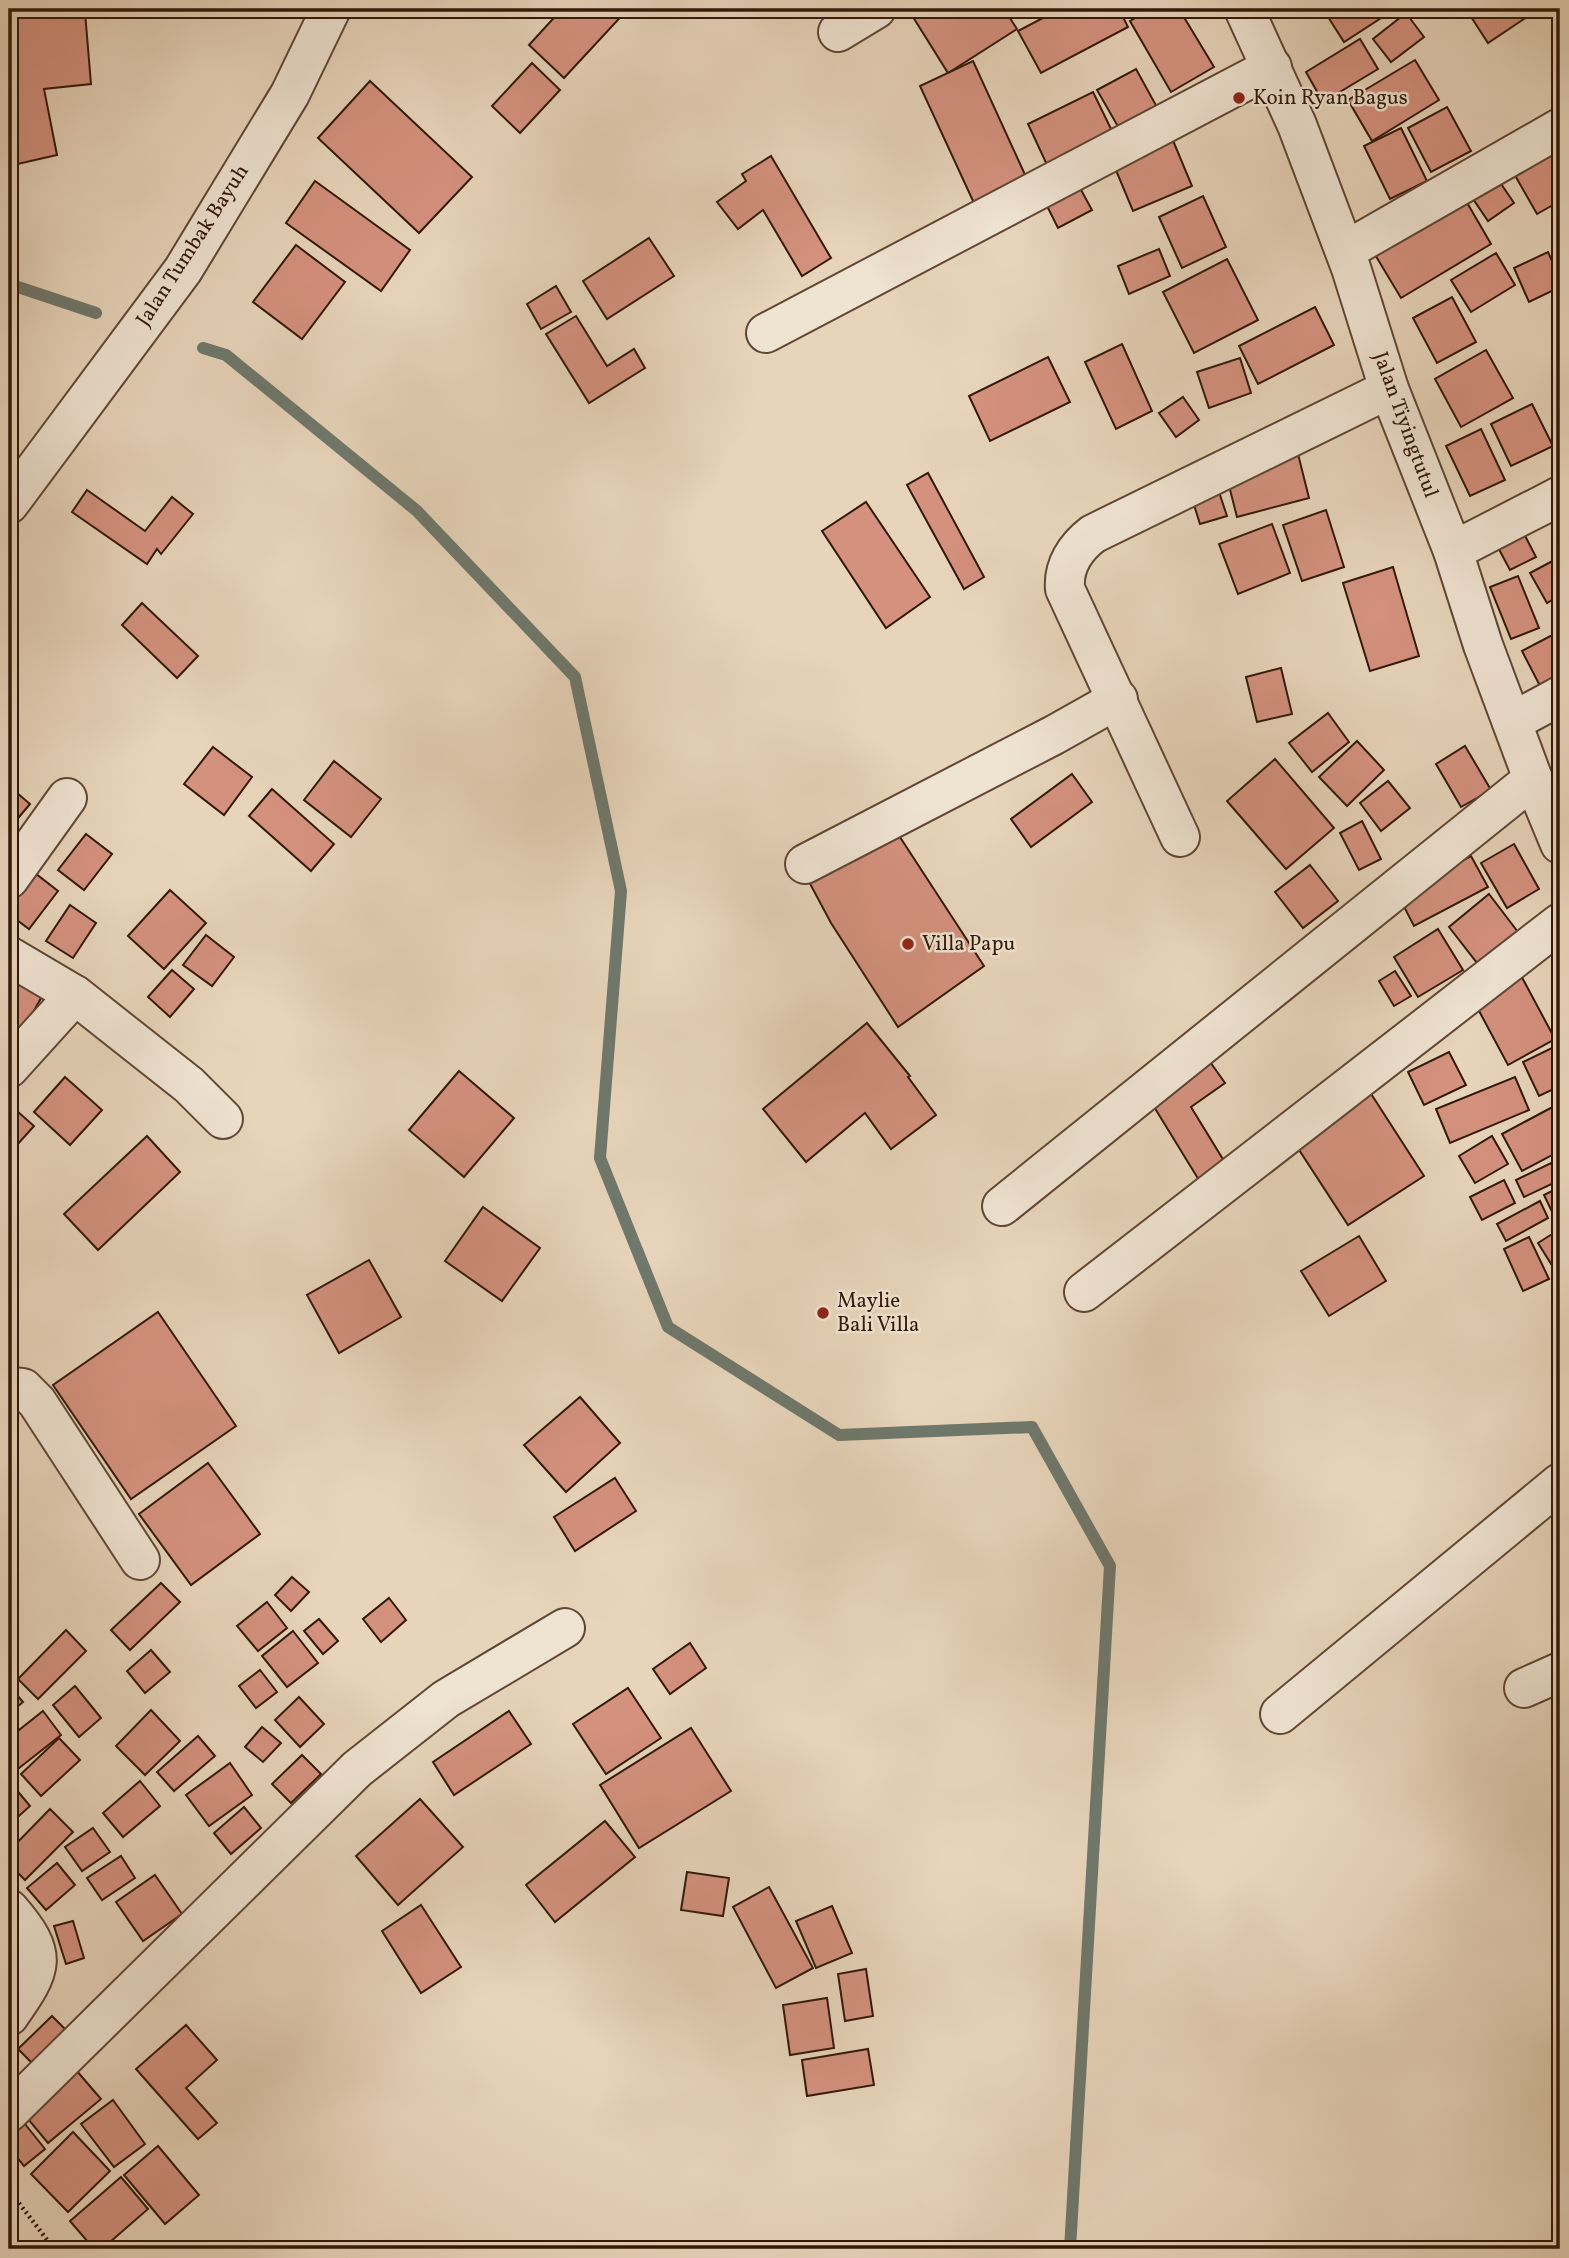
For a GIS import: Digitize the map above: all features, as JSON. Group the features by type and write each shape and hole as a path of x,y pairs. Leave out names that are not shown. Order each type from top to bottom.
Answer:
{"street":[{"name":"Jalan Tumbak Bayuh","path":"9,503 183,270 290,93 331,9"},
{"path":"838,32 876,9"},
{"name":"Jalan Tiyingtutul","path":"1244,9 1297,125 1345,251 1390,389 1453,551 1483,645 1533,779 1560,844"},
{"path":"766,333 1272,67"},
{"path":"1345,251 1560,128"},
{"path":"1180,837 1065,589 1064,579 1068,566 1080,544 1093,534 1390,389"},
{"path":"1453,551 1560,496"},
{"path":"1512,722 1560,696"},
{"path":"805,864 1118,699"},
{"path":"1002,1206 1533,779"},
{"path":"9,878 66,798"},
{"path":"1084,1292 1560,923"},
{"path":"9,956 75,995 189,1085 223,1119"},
{"path":"9,1068 75,995"},
{"path":"9,1394 15,1387 23,1388 37,1402 140,1560"},
{"path":"1280,1714 1560,1483"},
{"path":"9,2112 357,1769 446,1699 565,1628"},
{"path":"1524,1688 1560,1672"},
{"path":"9,1909 30,1933 38,1958 29,1987 9,2016"}],"path":[{"path":"9,2190 54,2249"}],"building":[{"path":"562,9 628,9 564,78 529,45"},
{"path":"908,9 1004,9 1017,29 948,73"},
{"path":"1060,9 1119,9 1128,27 1041,73 1018,31"},
{"path":"1151,9 1179,9 1214,67 1171,92 1130,21"},
{"path":"1323,9 1395,9 1344,42"},
{"path":"1466,9 1522,9 1527,17 1488,43"},
{"path":"85,12 91,84 44,89 57,155 13,165 9,146 9,19"},
{"path":"1406,13 1424,37 1391,62 1373,39"},
{"path":"1360,39 1378,69 1323,102 1306,72"},
{"path":"1415,60 1439,100 1372,141 1348,100"},
{"path":"973,61 1032,190 979,214 920,86"},
{"path":"532,63 560,90 520,133 492,106"},
{"path":"1136,69 1158,109 1120,130 1097,90"},
{"path":"370,81 472,177 419,233 318,138"},
{"path":"1093,92 1113,133 1047,165 1028,124"},
{"path":"1447,107 1471,151 1431,172 1408,128"},
{"path":"1401,128 1427,181 1390,199 1364,146"},
{"path":"1169,131 1192,186 1133,211 1110,156"},
{"path":"1560,146 1560,201 1537,214 1513,172"},
{"path":"771,156 831,258 802,276 763,210 738,229 717,202 746,181 742,174"},
{"path":"1493,172 1514,203 1488,221 1467,190"},
{"path":"315,181 410,250 381,291 286,223"},
{"path":"1080,188 1092,210 1058,228 1047,206"},
{"path":"1462,194 1491,244 1401,298 1371,248"},
{"path":"1203,196 1226,247 1182,268 1159,217"},
{"path":"649,238 674,276 607,319 583,281"},
{"path":"296,245 345,282 302,339 253,302"},
{"path":"1159,249 1170,276 1129,294 1118,266"},
{"path":"1548,252 1560,279 1560,287 1529,302 1514,268"},
{"path":"1496,253 1515,285 1471,312 1451,280"},
{"path":"1227,259 1258,320 1194,353 1163,292"},
{"path":"556,286 571,312 541,329 527,304"},
{"path":"1452,297 1476,342 1437,363 1413,318"},
{"path":"1315,307 1334,345 1258,384 1239,346"},
{"path":"576,316 607,366 634,349 645,368 589,403 546,334"},
{"path":"1122,344 1152,411 1116,429 1085,362"},
{"path":"1486,350 1513,398 1461,427 1435,379"},
{"path":"1048,357 1070,402 990,441 969,396"},
{"path":"1240,358 1251,393 1209,408 1197,372"},
{"path":"1183,397 1199,420 1176,437 1159,413"},
{"path":"1532,404 1553,446 1511,466 1491,424"},
{"path":"1481,429 1505,480 1470,496 1446,446"},
{"path":"1298,454 1309,498 1237,517 1226,474"},
{"path":"928,473 984,577 964,589 907,485"},
{"path":"1215,480 1227,516 1200,524 1189,489"},
{"path":"87,490 145,531 172,497 193,514 161,554 157,549 147,564 72,512"},
{"path":"866,502 930,597 886,628 822,531"},
{"path":"1326,510 1344,567 1302,581 1283,525"},
{"path":"1272,524 1290,573 1238,594 1219,544"},
{"path":"1521,528 1536,557 1510,570 1495,542"},
{"path":"1560,557 1560,595 1547,603 1530,573"},
{"path":"1393,567 1419,656 1370,671 1343,583"},
{"path":"1518,576 1539,628 1511,639 1490,587"},
{"path":"142,603 198,656 177,678 122,625"},
{"path":"1560,631 1560,675 1540,686 1522,651"},
{"path":"1281,668 1292,714 1257,722 1246,677"},
{"path":"1328,713 1349,742 1312,772 1289,743"},
{"path":"1357,741 1384,770 1347,806 1319,777"},
{"path":"1465,746 1491,790 1461,807 1436,764"},
{"path":"213,747 252,777 224,815 184,784"},
{"path":"1275,759 1334,828 1286,869 1227,801"},
{"path":"334,761 381,799 351,837 304,800"},
{"path":"1072,774 1092,802 1031,847 1011,819"},
{"path":"1388,781 1410,808 1381,831 1360,803"},
{"path":"9,786 30,804 9,829"},
{"path":"272,789 334,844 311,871 249,816"},
{"path":"1362,821 1381,859 1359,870 1340,833"},
{"name":"Villa Papu","path":"896,831 984,966 898,1027 831,923 808,880"},
{"path":"86,834 112,854 84,890 58,870"},
{"path":"1514,844 1539,889 1507,908 1481,863"},
{"path":"1471,856 1488,887 1414,926 1398,895"},
{"path":"22,863 58,891 29,929 9,914 9,880"},
{"path":"1310,865 1338,901 1303,928 1275,892"},
{"path":"170,890 206,923 164,969 128,936"},
{"path":"1489,894 1521,936 1481,968 1449,927"},
{"path":"70,905 96,923 73,958 46,941"},
{"path":"1438,929 1463,970 1418,997 1394,957"},
{"path":"206,935 234,957 212,986 183,965"},
{"path":"9,970 45,991 17,1041 9,1036"},
{"path":"172,970 194,989 170,1017 148,997"},
{"path":"1518,970 1555,1039 1508,1065 1471,996"},
{"path":"1395,971 1411,996 1394,1006 1379,981"},
{"path":"867,1023 910,1076 908,1077 936,1115 891,1149 865,1113 806,1162 763,1109"},
{"path":"1560,1044 1560,1086 1539,1096 1523,1062"},
{"path":"1203,1052 1225,1083 1191,1107 1232,1174 1205,1190 1148,1097"},
{"path":"1449,1052 1466,1085 1424,1105 1408,1072"},
{"path":"459,1071 514,1118 464,1177 409,1130"},
{"path":"65,1077 102,1110 70,1145 34,1112"},
{"path":"1515,1077 1529,1110 1450,1143 1436,1109"},
{"path":"1366,1086 1424,1176 1348,1225 1290,1136"},
{"path":"1560,1103 1560,1151 1522,1171 1502,1134"},
{"path":"9,1104 34,1126 9,1154"},
{"path":"147,1136 180,1172 98,1250 64,1214"},
{"path":"1492,1136 1508,1164 1475,1183 1459,1156"},
{"path":"1551,1163 1558,1181 1524,1197 1516,1180"},
{"path":"1504,1180 1515,1203 1482,1220 1470,1197"},
{"path":"1560,1187 1560,1213 1554,1216 1544,1195"},
{"path":"1540,1201 1548,1218 1506,1241 1497,1224"},
{"path":"483,1207 540,1248 502,1301 445,1261"},
{"path":"1560,1229 1560,1274 1558,1275 1538,1243"},
{"path":"1359,1236 1386,1281 1329,1316 1301,1271"},
{"path":"1529,1237 1549,1279 1523,1291 1504,1249"},
{"path":"369,1260 401,1317 339,1353 307,1295"},
{"path":"158,1312 236,1426 131,1499 53,1385"},
{"path":"580,1397 620,1443 566,1492 524,1445"},
{"path":"208,1463 260,1534 191,1585 139,1514"},
{"path":"615,1478 636,1511 575,1551 554,1517"},
{"path":"292,1577 309,1592 291,1611 275,1595"},
{"path":"161,1583 180,1602 130,1650 111,1630"},
{"path":"389,1598 406,1620 381,1642 363,1619"},
{"path":"267,1602 287,1628 258,1651 237,1626"},
{"path":"319,1619 338,1641 323,1654 304,1631"},
{"path":"66,1630 86,1651 38,1699 18,1679"},
{"path":"293,1631 318,1663 287,1687 262,1656"},
{"path":"690,1643 706,1668 670,1694 653,1669"},
{"path":"151,1650 170,1672 145,1693 127,1671"},
{"path":"260,1670 277,1692 256,1708 239,1686"},
{"path":"9,1686 23,1702 9,1714"},
{"path":"75,1686 101,1718 79,1737 53,1705"},
{"path":"628,1688 661,1738 606,1774 573,1724"},
{"path":"299,1697 324,1724 300,1747 275,1720"},
{"path":"151,1710 180,1741 145,1775 116,1746"},
{"path":"43,1711 61,1735 9,1776 9,1738"},
{"path":"509,1711 531,1744 454,1795 433,1762"},
{"path":"262,1727 281,1743 263,1762 245,1747"},
{"path":"691,1728 731,1791 639,1848 600,1785"},
{"path":"198,1736 215,1756 174,1791 157,1772"},
{"path":"59,1738 80,1760 41,1796 21,1774"},
{"path":"302,1755 321,1774 291,1803 272,1784"},
{"path":"230,1763 252,1795 209,1826 186,1795"},
{"path":"140,1781 160,1806 123,1837 103,1813"},
{"path":"9,1783 30,1806 9,1825"},
{"path":"420,1799 463,1847 398,1905 356,1856"},
{"path":"244,1807 261,1828 231,1854 214,1833"},
{"path":"50,1809 73,1832 25,1880 9,1864 9,1851"},
{"path":"605,1821 635,1857 555,1922 526,1885"},
{"path":"93,1828 110,1852 82,1871 65,1847"},
{"path":"121,1856 135,1878 102,1900 87,1878"},
{"path":"57,1863 75,1885 46,1910 27,1888"},
{"path":"687,1872 729,1878 723,1916 681,1910"},
{"path":"155,1875 182,1914 143,1941 116,1902"},
{"path":"769,1887 813,1968 776,1988 733,1907"},
{"path":"421,1905 461,1967 421,1993 382,1931"},
{"path":"832,1906 852,1953 816,1968 796,1921"},
{"path":"73,1921 84,1958 66,1964 54,1926"},
{"path":"866,1969 873,2016 845,2021 838,1974"},
{"path":"827,1998 834,2048 790,2055 783,2005"},
{"path":"52,2016 70,2034 36,2067 18,2049"},
{"path":"186,2025 217,2060 186,2088 217,2123 198,2139 136,2069"},
{"path":"868,2049 874,2085 807,2096 802,2060"},
{"path":"76,2070 101,2099 48,2143 23,2113"},
{"path":"113,2100 145,2144 114,2167 81,2124"},
{"path":"21,2119 45,2149 24,2166 9,2147 9,2129"},
{"path":"73,2132 110,2171 68,2212 31,2174"},
{"path":"158,2146 199,2195 165,2224 124,2175"},
{"path":"121,2177 148,2209 102,2249 94,2249 70,2221"}],"waterway":[{"path":"9,284 96,313"},
{"path":"203,348 226,355 417,511 575,677 621,891 600,1158 668,1327 839,1435 1032,1427 1110,1566 1070,2249"}],"place":[{"name":"Koin Ryan Bagus","path":"1239,98"},
{"name":"Villa Papu","path":"908,944"},
{"name":"Maylie Bali Villa","path":"823,1313"}]}
